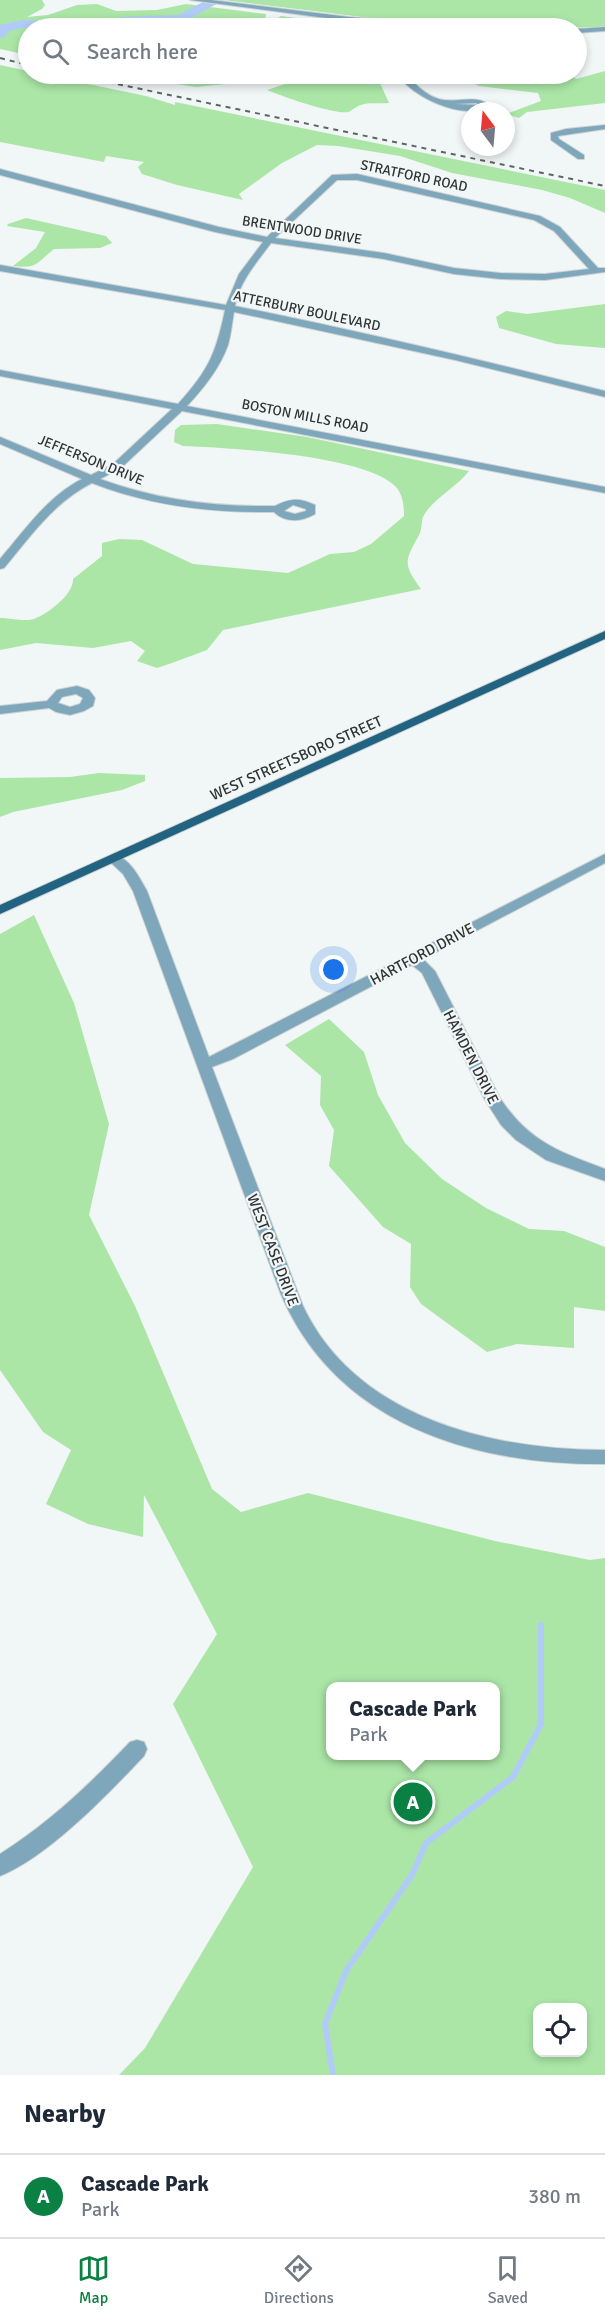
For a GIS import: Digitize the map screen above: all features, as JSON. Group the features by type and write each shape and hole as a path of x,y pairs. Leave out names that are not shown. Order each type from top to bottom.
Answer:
{"main road":[{"name":"WEST STREETSBORO STREET","path":"0,910 605,635"}],"street":[{"path":"194,0 332,18"},
{"path":"587,30 605,29"},
{"path":"411,84 420,93 443,102"},
{"path":"581,157 555,140 554,135 561,132 605,127"},
{"name":"BRENTWOOD DRIVE","path":"0,172 181,221 269,240 384,256 439,269 489,275 545,277 600,270"},
{"name":"STRATFORD ROAD","path":"0,566 47,510 74,488 128,458 180,408 210,371 218,356 223,345 232,297 244,274 285,221 335,177 348,176 537,218 557,229 600,270"},
{"name":"ATTERBURY BOULEVARD","path":"0,268 230,308 378,339 605,394"},
{"name":"BOSTON MILLS ROAD","path":"0,373 605,490"},
{"name":"JEFFERSON DRIVE","path":"0,440 92,479 143,497 179,504 238,510 279,509"},
{"path":"0,710 52,704"},
{"name":"WEST CASE DRIVE","path":"113,858 128,871 137,884 301,1322 336,1366 368,1392 397,1411 463,1440 556,1458 605,1457"},
{"name":"HARTFORD DRIVE","path":"205,1064 228,1055 605,858"},
{"name":"HAMDEN DRIVE","path":"414,958 428,971 493,1100 507,1121 522,1136 552,1156 605,1175"},
{"path":"0,1866 44,1836 91,1798 137,1749"}],"green space":[{"path":"0,0 42,0 45,5 42,9 27,17 48,15 77,5 97,4 116,11 157,10 186,4 266,14 266,18 18,18 18,53 0,49"},
{"path":"223,0 605,0 605,27 587,27 587,18 371,18"},
{"path":"0,65 18,69 18,84 88,84 146,96 175,105 175,102 605,190 605,213 570,198 542,190 452,173 400,156 338,146 317,145 282,163 239,194 243,200 177,185 142,174 138,167 144,162 106,156 104,162 0,142"},
{"path":"605,71 605,103 527,112 519,118 515,117 515,111 541,101 538,93 475,84 587,84 587,76"},
{"path":"177,84 226,84 196,87"},
{"path":"285,84 380,84 389,103 364,104 348,112 341,112 267,90"},
{"path":"26,218 106,236 112,243 100,248 54,249 32,266 13,266 36,248 45,232 7,226"},
{"path":"605,304 605,348 556,344 499,328 496,317 506,311 527,314"},
{"path":"217,424 307,437 469,471 432,505 423,517 420,533 408,557 408,567 421,589 223,630 207,650 157,668 137,661 145,651 131,641 93,648 36,643 0,650 0,618 30,620 53,608 65,597 73,579 102,556 102,543 119,539 142,540 193,564 288,573 330,554 354,552 371,544 404,516 401,496 395,486 379,475 355,467 294,455 183,446 174,442 175,430 181,425"},
{"path":"99,773 145,775 145,781 122,790 13,812 0,817 0,778 70,777"},
{"path":"34,915 74,1003 109,1124 89,1215 135,1306 212,1489 241,1512 308,1493 495,1541 590,1560 605,1558 605,2075 119,2075 145,2048 253,1867 173,1704 217,1634 144,1495 143,1537 88,1524 46,1504 71,1450 43,1432 0,1370 0,934"},
{"path":"329,1019 364,1052 378,1095 405,1143 442,1179 486,1208 529,1229 564,1231 605,1247 605,1311 574,1307 574,1348 517,1344 487,1352 421,1304 410,1287 411,1244 383,1227 329,1166 334,1130 320,1105 321,1076 285,1045"}],"waterway":[{"path":"183,18 217,0"},
{"path":"0,34 4,28 18,25"},
{"path":"333,2075 325,2024 346,1971 412,1875 426,1843 513,1777 541,1724 541,1625"}],"railway":[{"path":"0,58 18,62"},
{"path":"117,84 605,186"}],"place":[{"name":"Cascade Park","path":"413,1802"}]}
